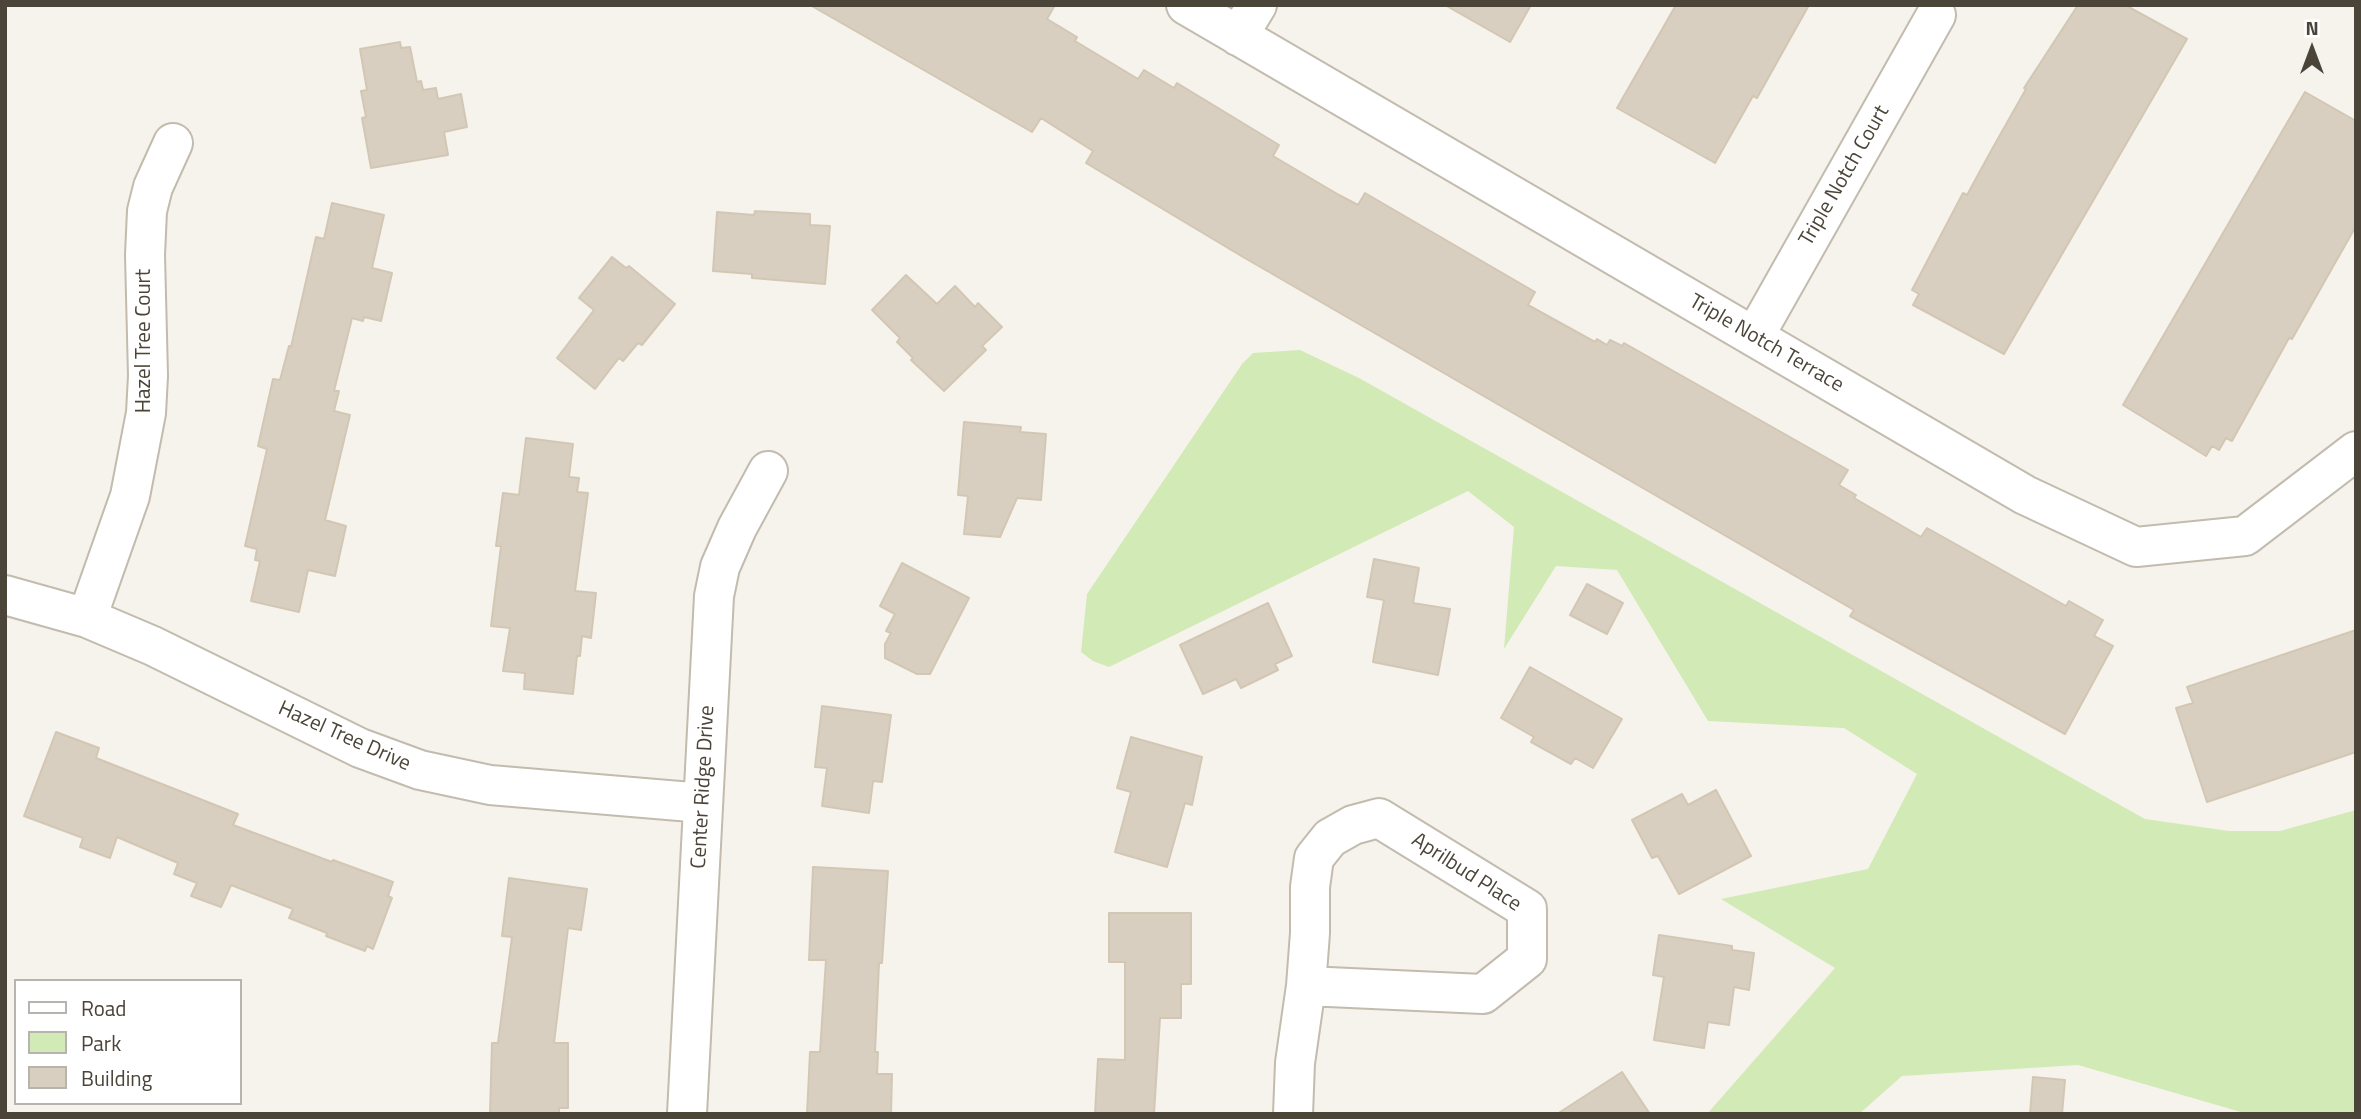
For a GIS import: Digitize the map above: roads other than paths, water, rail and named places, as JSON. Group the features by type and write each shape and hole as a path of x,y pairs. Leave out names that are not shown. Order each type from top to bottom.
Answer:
{"street":[{"name":"Triple Notch Terrace","path":"1186,5 1248,21 1754,337 2025,495 2136,547 2245,536 2356,451"},
{"name":"Triple Notch Court","path":"1754,337 1936,15"},
{"name":"Hazel Tree Court","path":"87,618 130,496 146,414 147,211 153,187 173,143"},
{"name":"Center Ridge Drive","path":"687,1114 715,596 720,567 737,528 768,471"},
{"name":"Hazel Tree Drive","path":"5,595 87,618 153,646 360,748 420,770 490,785 703,803"},
{"name":"Aprilbud Place","path":"1293,1114 1295,1063 1306,986 1310,933 1310,887 1314,858 1330,838 1353,825 1379,818 1527,909 1527,959 1483,994 1306,986"}]}
